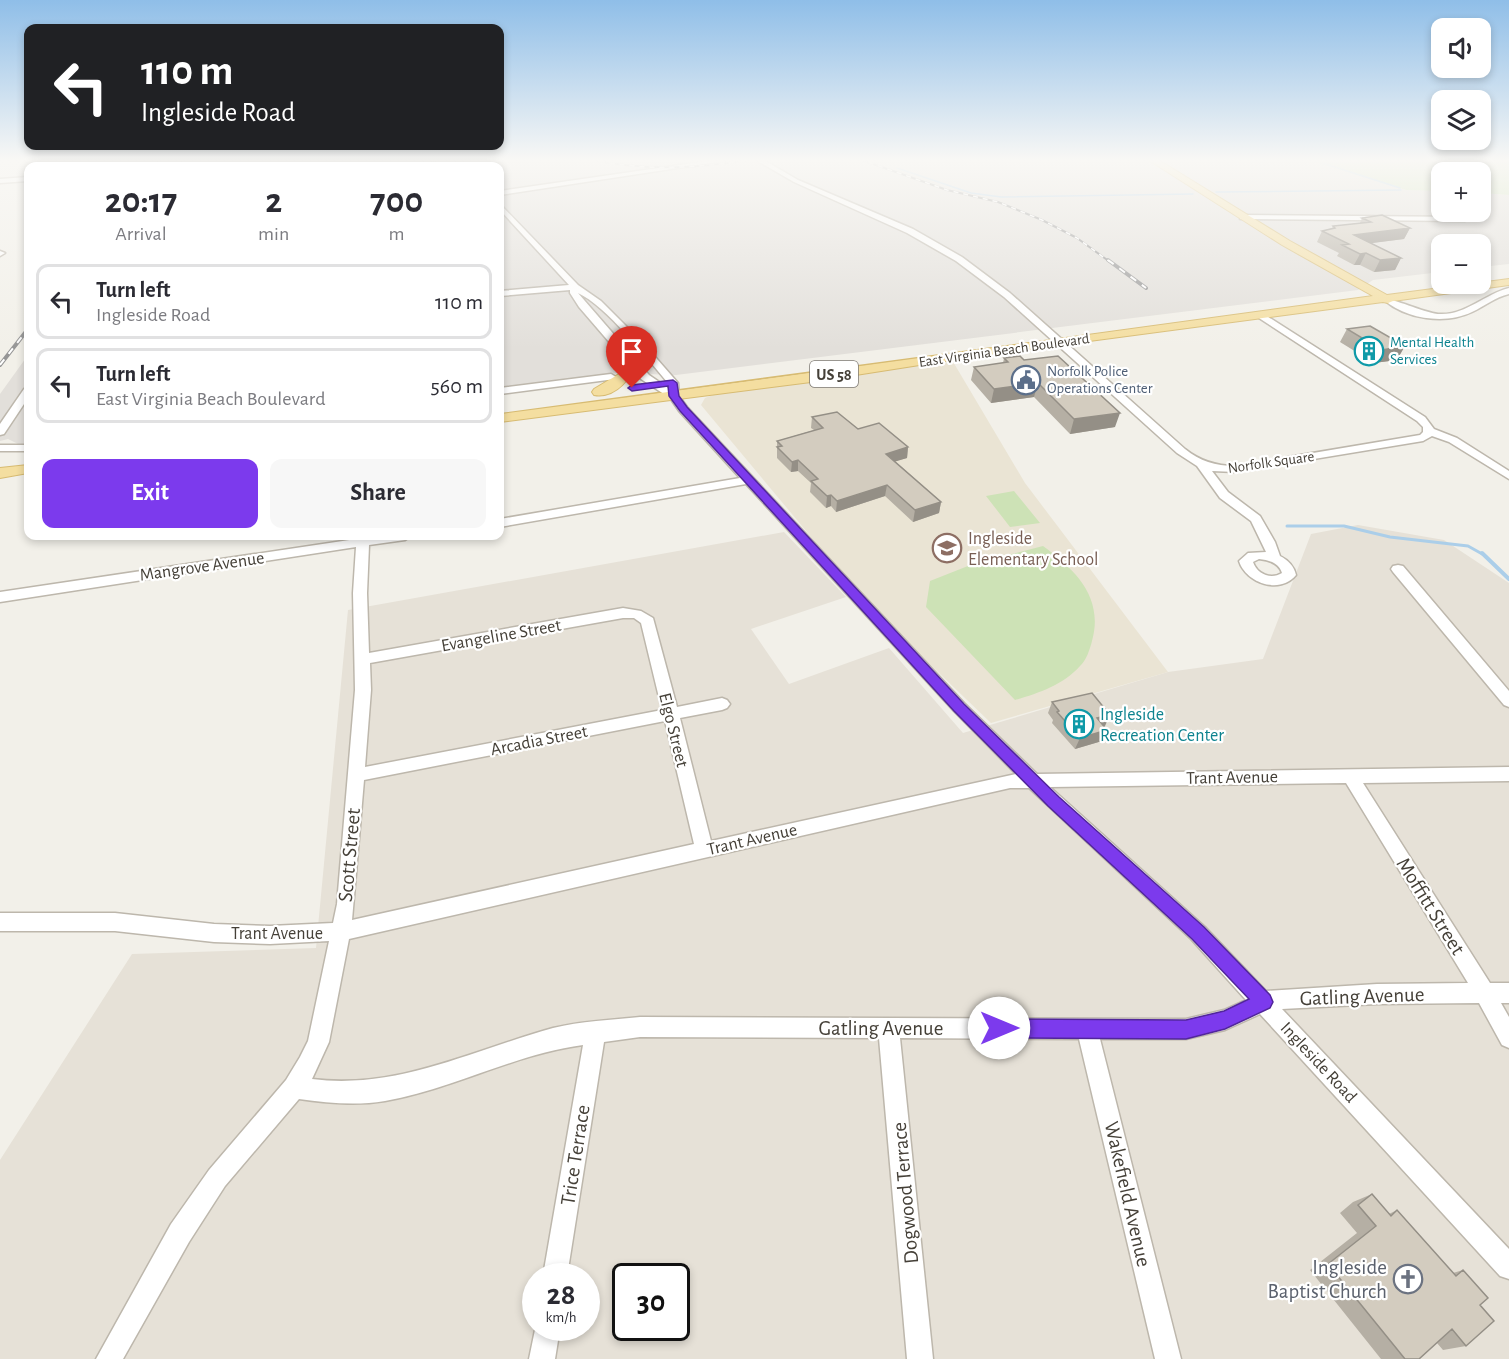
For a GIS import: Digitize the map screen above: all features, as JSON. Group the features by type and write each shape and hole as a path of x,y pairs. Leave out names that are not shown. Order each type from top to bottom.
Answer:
{"main road":[{"path":"1253,222 1388,300"},
{"path":"1491,276 1509,273"},
{"name":"East Virginia Beach Boulevard","path":"1491,285 1509,282"},
{"name":"East Virginia Beach Boulevard","path":"504,417 673,389 1431,284"},
{"path":"1419,286 1431,292"},
{"name":"East Virginia Beach Boulevard","path":"1054,337 1262,316 1431,293"},
{"path":"599,392 624,378 630,368 628,358"},
{"name":"East Virginia Beach Boulevard","path":"504,404 656,385 673,389"},
{"path":"0,461 23,454"},
{"path":"0,473 24,470"}],"street":[{"name":"Ingleside Road","path":"515,222 575,287 586,292 673,389 749,480 959,708 1031,780 1198,933 1509,1267"},
{"name":"Norfolk Square","path":"890,222 936,245 987,279 1181,451 1202,465 1219,469 1235,469 1423,438 1430,431"},
{"name":"Ingleside Road","path":"575,287 574,293 582,305 645,377 656,385"},
{"path":"504,294 575,287"},
{"path":"1388,300 1415,314 1439,317 1463,312 1491,296 1509,291"},
{"path":"1262,316 1421,419 1430,431 1453,440 1509,476"},
{"path":"504,390 611,377"},
{"path":"0,432 24,397"},
{"path":"0,448 23,454"},
{"path":"1202,465 1224,495 1256,519 1269,542 1274,558"},
{"path":"504,522 749,480"},
{"name":"Mangrove Avenue","path":"0,597 357,540"},
{"name":"Scott Street","path":"109,1359 180,1233 218,1178 294,1088 318,1042 346,904 364,659 360,593 363,540"},
{"path":"1398,569 1509,701"},
{"name":"Evangeline Street","path":"364,659 622,613 638,614"},
{"name":"Elgo Street","path":"638,614 648,621 704,850"},
{"name":"Arcadia Street","path":"356,775 722,704"},
{"name":"Trant Avenue","path":"0,922 115,922 214,933 270,935 340,932 1010,781 1509,774"},
{"name":"Moffitt Street","path":"1350,776 1485,993 1509,1038"},
{"name":"Gatling Avenue","path":"294,1088 340,1095 385,1090 456,1071 555,1038 640,1027 1186,1029 1225,1020 1264,1002 1377,994 1509,993"},
{"name":"Dogwood Terrace","path":"889,1028 920,1359"},
{"name":"Wakefield Avenue","path":"1087,1029 1168,1359"},
{"name":"Trice Terrace","path":"557,1263 595,1033"},
{"path":"542,1359 545,1341"}],"shaded area":[{"path":"504,222 1509,222 1509,264 1491,266 1491,234 1431,234 1431,273 1373,280 1358,290 676,375 617,373 504,387"},
{"name":"Ingleside Elementary School","path":"952,360 1025,483 1168,672 991,723 867,604 701,405 705,398 713,395"},
{"path":"24,361 24,444 8,439 0,441 0,394"},
{"path":"1358,525 1444,540 1509,583 1509,1359 0,1359 0,1160 132,954 316,948 348,610 784,532 846,597 751,629 789,684 889,648 963,733 1168,672 1263,659 1311,534"}],"green space":[{"path":"1014,491 1040,523 1010,527 986,496"},
{"path":"1043,546 1066,565 1084,586 1094,611 1095,626 1089,651 1084,661 1073,673 1042,691 1015,700 926,607 930,581 973,564"}],"building":[{"path":"1398,222 1410,228 1354,235 1401,258 1380,260 1342,245 1349,244 1322,231 1335,228 1333,226"},
{"path":"1370,326 1405,346 1382,350 1347,329"},
{"path":"1020,356 1024,360 1058,356 1120,413 1074,419 1038,383 994,389 974,367 1008,362 1004,358"},
{"name":"Ingleside Elementary School","path":"837,412 858,429 879,423 908,447 886,454 941,502 915,510 887,485 837,501 831,495 827,496 811,481 818,479 798,460 792,462 777,447 782,446 777,441 823,428 812,417"},
{"path":"1092,693 1110,715 1097,718 1107,730 1080,738 1057,712 1059,711 1052,702"},
{"name":"Ingleside Baptist Church","path":"1372,1194 1391,1216 1397,1210 1456,1276 1463,1270 1488,1298 1480,1305 1494,1321 1466,1346 1452,1329 1419,1359 1405,1359 1328,1264 1376,1226 1358,1205"}],"waterway":[{"path":"1287,526 1344,526 1390,537 1468,546 1484,555"},
{"path":"1482,553 1509,579"}],"railway":[{"path":"1047,222 1077,238 1110,262"},
{"path":"1108,260 1146,288"},
{"path":"0,365 24,334"}],"place":[{"name":"Mental Health Services","path":"1369,351"},
{"name":"Norfolk Police Operations Center","path":"1026,380"},
{"name":"Ingleside Elementary School","path":"947,548"},
{"name":"Ingleside Recreation Center","path":"1079,724"},
{"name":"Ingleside Baptist Church","path":"1408,1279"}],"route":[{"path":"632,388 673,383 674,396 683,409 959,708 1054,802 1198,933 1264,1002 1225,1020 1186,1029 999,1028"}]}
